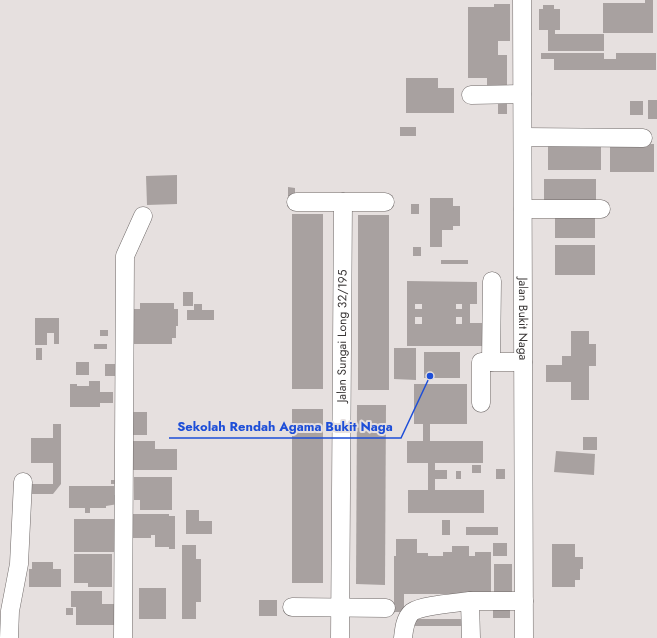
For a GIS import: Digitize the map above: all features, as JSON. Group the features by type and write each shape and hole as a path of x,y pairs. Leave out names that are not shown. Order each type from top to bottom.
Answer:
{"street":[{"name":"Jalan Bukit Naga","path":"522,0 524,638"},
{"path":"471,95 522,94"},
{"path":"522,137 643,138"},
{"path":"296,202 385,202"},
{"name":"Jalan Sungai Long 32/195","path":"340,638 343,202"},
{"path":"522,208 602,209"},
{"path":"123,638 125,256 143,216"},
{"path":"491,362 492,281"},
{"path":"481,403 481,362 523,362"},
{"path":"9,638 10,611 19,564 23,482"},
{"path":"470,601 471,638"},
{"path":"403,638 405,622 412,612 425,607 470,601 524,601"},
{"path":"292,607 386,608"}],"building":[{"path":"645,0 653,0 653,33 603,33 603,3 645,3"},
{"path":"494,4 510,4 510,41 498,41 498,55 507,55 507,86 487,86 487,78 468,78 468,7 494,7"},
{"path":"543,5 554,5 554,9 560,9 560,30 555,30 555,34 604,34 604,51 548,51 548,30 539,30 539,9 543,9"},
{"path":"541,53 604,53 604,59 616,59 616,53 656,53 656,70 554,70 554,59 541,59"},
{"path":"406,78 438,78 438,88 454,88 454,113 406,113"},
{"path":"648,100 657,100 657,119 648,119"},
{"path":"630,101 643,101 643,115 630,115"},
{"path":"498,103 507,103 507,114 498,114"},
{"path":"400,127 416,127 416,136 400,136"},
{"path":"548,141 601,141 601,170 548,170"},
{"path":"610,144 654,144 654,172 610,172"},
{"path":"177,175 177,204 147,205 146,176"},
{"path":"544,179 596,179 596,203 544,203"},
{"path":"288,187 295,188 295,196 288,196"},
{"path":"430,198 453,198 453,206 460,206 460,226 453,226 453,230 442,230 442,247 430,247"},
{"path":"411,204 419,204 419,214 411,214"},
{"path":"292,214 323,214 323,389 292,389"},
{"path":"358,215 389,215 389,390 358,390"},
{"path":"555,215 595,215 595,238 555,238"},
{"path":"555,245 595,245 595,275 555,275"},
{"path":"413,247 421,247 421,256 413,256"},
{"path":"441,260 468,260 468,264 441,264"},
{"path":"407,281 477,282 477,304 470,304 470,323 482,323 482,346 407,346","holes":["415,304 422,304 422,309 415,309","456,304 462,304 462,309 456,309","415,317 422,317 422,324 415,324","456,317 462,317 462,324 456,324"]},
{"path":"183,292 193,292 193,306 183,306"},
{"path":"140,303 174,303 174,309 178,309 178,326 176,326 176,338 172,338 172,344 132,344 132,309 140,309"},
{"path":"194,304 202,304 202,310 214,310 214,320 187,320 187,310 194,310"},
{"path":"35,318 59,318 59,344 54,344 54,333 47,333 47,345 35,345"},
{"path":"100,330 108,330 108,336 100,336"},
{"path":"571,331 589,331 589,344 596,344 596,366 589,366 589,400 571,400 571,382 546,382 546,365 562,365 562,356 571,356"},
{"path":"94,344 107,344 107,349 94,349"},
{"path":"36,348 42,348 42,360 36,360"},
{"path":"394,348 416,348 416,380 394,379"},
{"path":"424,352 460,352 460,378 424,378"},
{"path":"76,362 89,362 89,375 76,375"},
{"path":"105,364 116,364 116,376 105,376"},
{"path":"89,381 100,381 100,392 113,392 113,403 100,403 100,407 70,407 70,384 77,384 77,386 89,386"},
{"path":"414,384 467,384 467,424 430,424 430,441 483,441 483,463 435,463 435,470 447,470 447,479 435,479 435,490 484,490 484,513 408,513 408,490 428,490 428,463 407,463 407,441 423,441 423,424 414,424"},
{"path":"357,405 386,405 385,585 356,584"},
{"path":"292,409 323,409 323,583 292,583"},
{"path":"130,412 147,412 147,435 130,435"},
{"path":"53,424 61,424 61,484 53,494 28,494 28,484 53,484 53,463 31,463 31,438 53,438"},
{"path":"583,437 597,437 597,450 583,450"},
{"path":"131,441 155,441 155,449 177,449 177,470 131,470"},
{"path":"556,451 595,454 594,475 554,472"},
{"path":"472,465 481,465 481,473 472,473"},
{"path":"496,469 505,469 505,479 496,479"},
{"path":"456,471 461,471 461,479 456,479"},
{"path":"134,477 172,477 172,510 140,510 140,500 134,500"},
{"path":"111,480 120,480 120,484 111,484"},
{"path":"69,486 114,486 114,495 118,495 118,504 106,506 106,508 90,508 90,513 85,513 85,508 69,508"},
{"path":"186,510 199,510 199,521 212,521 212,534 186,534"},
{"path":"131,514 169,514 169,516 175,516 175,549 169,549 169,547 155,547 155,535 151,535 151,538 131,538"},
{"path":"74,519 117,519 117,552 74,552"},
{"path":"442,520 450,520 450,535 442,535"},
{"path":"466,527 498,527 498,535 466,535"},
{"path":"396,539 417,539 417,553 428,553 428,556 443,556 443,552 452,552 452,546 469,546 469,556 475,556 475,552 491,552 491,594 404,594 404,612 394,612 394,556 396,556"},
{"path":"493,543 507,543 507,556 493,556"},
{"path":"552,544 575,544 575,557 583,557 583,569 580,569 580,580 575,580 575,587 552,587"},
{"path":"182,545 196,545 196,559 201,559 201,602 196,602 196,619 182,619"},
{"path":"74,554 112,554 112,587 88,587 88,583 74,583"},
{"path":"32,562 53,562 53,569 61,569 61,587 29,587 29,569 32,569"},
{"path":"494,564 512,564 512,597 494,597"},
{"path":"139,588 166,588 166,619 139,619"},
{"path":"71,591 102,591 102,604 114,604 114,625 76,625 76,607 71,607"},
{"path":"259,600 277,600 277,616 259,616"},
{"path":"493,606 510,606 510,618 493,618"},
{"path":"66,608 73,608 73,615 66,615"},
{"path":"415,619 468,619 468,626 415,626"}],"place":[{"name":"Sekolah Rendah Agama Bukit Naga","path":"430,376"}]}
